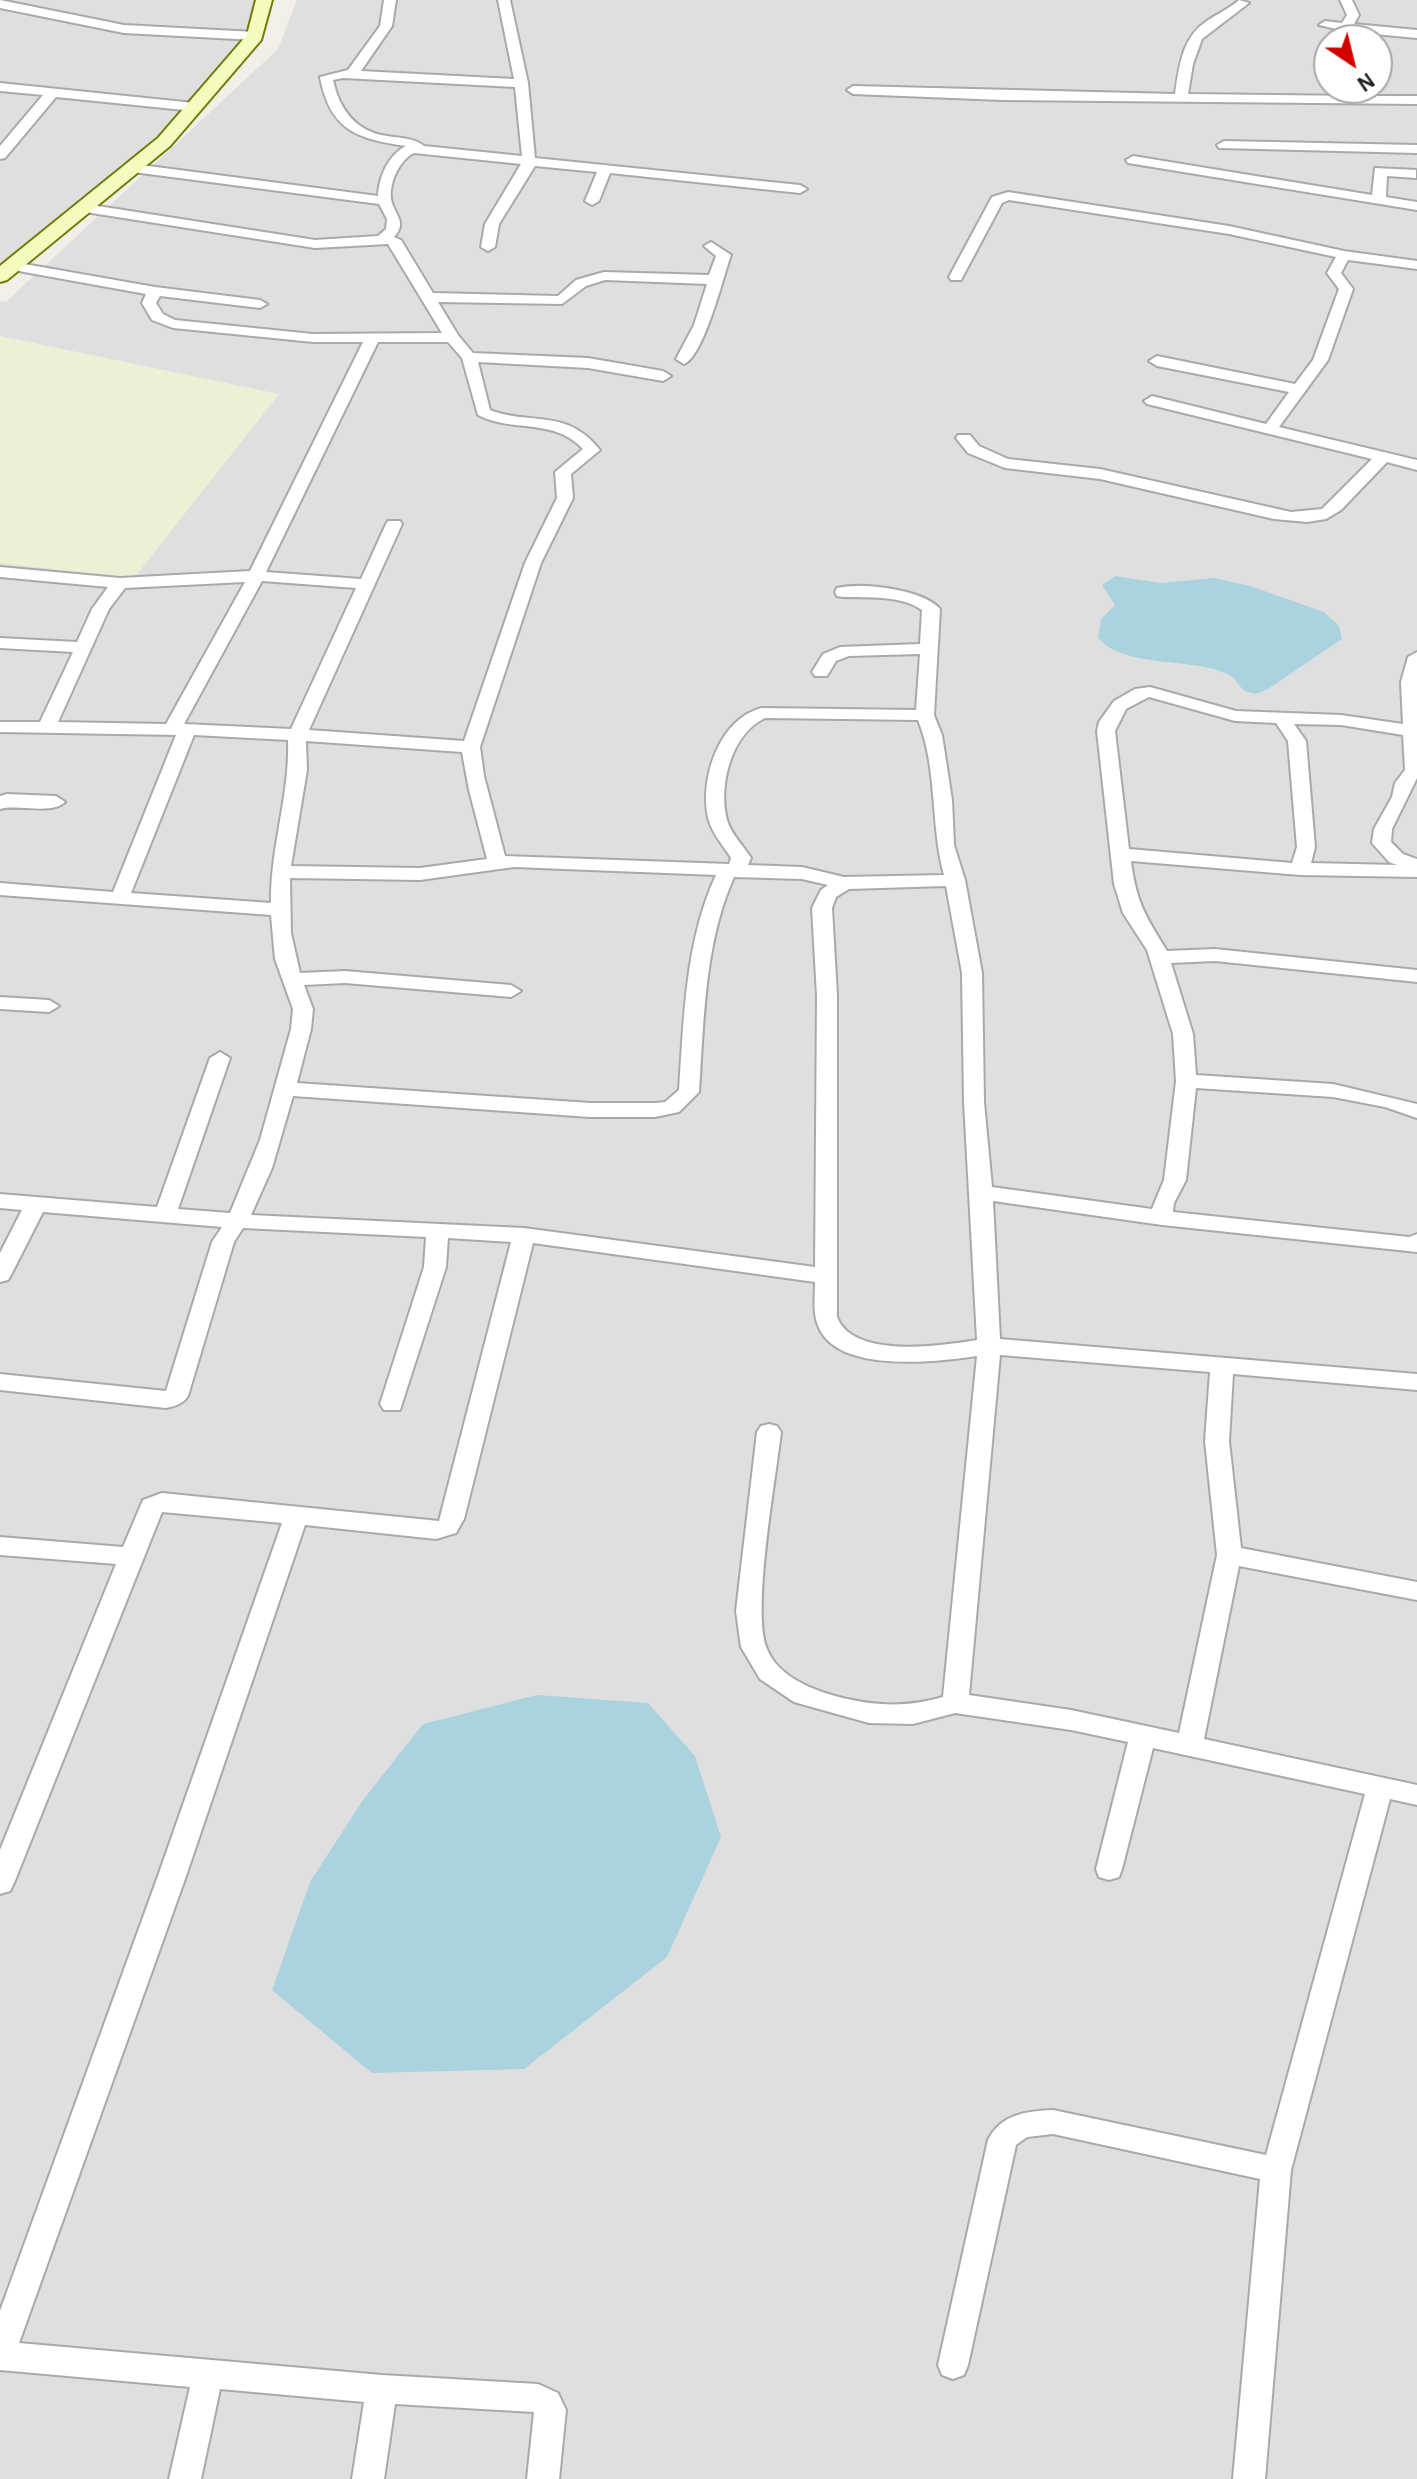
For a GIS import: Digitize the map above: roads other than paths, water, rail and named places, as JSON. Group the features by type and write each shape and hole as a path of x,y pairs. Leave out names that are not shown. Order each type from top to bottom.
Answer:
{"street":[{"path":"7,271 164,142 255,36 264,0"},
{"path":"357,75 353,69 386,26 390,0"},
{"path":"488,247 495,217 529,163 522,83 504,0"},
{"path":"1346,0 1353,15 1351,24"},
{"path":"1181,99 1188,59 1198,35 1243,3"},
{"path":"0,4 124,29 255,36"},
{"path":"1393,34 1417,34"},
{"path":"414,149 415,144 369,137 349,125 330,99 326,77 357,75 522,83"},
{"path":"0,87 194,107"},
{"path":"853,90 1181,99 1313,95"},
{"path":"0,155 52,93"},
{"path":"1393,97 1417,100"},
{"path":"1224,145 1417,149"},
{"path":"384,238 393,230 394,219 384,201 386,180 401,154 414,149 800,189"},
{"path":"1133,160 1417,206"},
{"path":"133,168 384,201"},
{"path":"592,201 604,172 602,168"},
{"path":"1379,200 1380,171 1416,174"},
{"path":"956,277 997,200 1008,196 1215,227 1344,255 1417,265"},
{"path":"85,208 315,244 384,238 396,243 431,297 452,337 469,357 486,415 555,423 586,442 592,450 563,472 565,498 533,563 471,747 475,782 497,862"},
{"path":"684,359 701,325 724,255 711,246"},
{"path":"1270,429 1320,360 1346,289 1334,273 1344,255"},
{"path":"7,271 260,304"},
{"path":"431,297 562,300 581,283 604,276 715,280"},
{"path":"155,291 149,303 152,313 173,324 313,338 452,337"},
{"path":"120,897 180,730 202,679 372,339"},
{"path":"469,357 588,363 663,376"},
{"path":"1157,361 1299,389"},
{"path":"1152,401 1417,465"},
{"path":"964,438 969,448 998,462 1132,480 1302,517 1320,516 1332,510 1382,458"},
{"path":"0,1382 171,1400 176,1396 223,1242 238,1221 267,1150 301,1029 303,1009 285,959 281,933 280,872 298,770 297,737 394,524"},
{"path":"0,572 120,583 256,576 365,584"},
{"path":"46,729 101,609 120,583"},
{"path":"843,592 912,598 931,609 925,715 933,735 943,800 945,845 955,880 972,973 974,1102 989,1346 955,1703"},
{"path":"0,643 83,647"},
{"path":"821,672 829,658 846,651 928,649"},
{"path":"1417,657 1410,682 1415,770 1404,783 1401,797 1383,829 1381,843 1396,858 1417,869"},
{"path":"1162,1218 1163,1203 1175,1180 1177,1139 1186,1081 1183,1034 1159,957 1133,913 1120,854 1106,731 1108,722 1120,705 1141,693 1150,692 1235,716 1341,720 1412,731"},
{"path":"284,1089 590,1110 672,1107 689,1092 695,1011 714,894 741,858 721,830 716,817 715,782 719,762 746,719 762,713 925,715"},
{"path":"1282,719 1297,741 1306,847 1300,869"},
{"path":"0,727 180,730 401,740 471,747"},
{"path":"0,803 7,800 56,802"},
{"path":"1306,847 1356,871"},
{"path":"1120,854 1300,869 1417,869"},
{"path":"280,872 420,874 497,862 629,864 732,872 802,873 844,883 955,880"},
{"path":"844,883 828,894 822,908 827,996 826,1317 834,1334 848,1345 863,1349 924,1355 948,1355 989,1346 1417,1382"},
{"path":"0,889 283,910"},
{"path":"1159,957 1215,955 1417,976"},
{"path":"293,979 345,977 511,991"},
{"path":"0,1003 49,1006"},
{"path":"165,1214 220,1058"},
{"path":"1186,1081 1342,1093 1399,1104 1417,1111"},
{"path":"981,1192 1162,1218 1417,1245 1417,1241"},
{"path":"0,1201 238,1221 524,1235 826,1276"},
{"path":"0,1275 35,1205"},
{"path":"392,1404 435,1267 436,1229"},
{"path":"0,1883 134,1557 148,1511 162,1502 436,1530 447,1527 452,1519 524,1235"},
{"path":"1189,1746 1229,1555 1217,1441 1222,1366"},
{"path":"769,1432 748,1611 750,1634 758,1659 781,1685 854,1711 911,1715 955,1703 1071,1720 1417,1795"},
{"path":"296,1516 167,1891 0,2355 382,2389 538,2398 547,2403 550,2410 543,2479"},
{"path":"0,1546 134,1557"},
{"path":"1229,1555 1417,1591"},
{"path":"1109,1869 1143,1736"},
{"path":"1249,2479 1276,2170 1380,1788"},
{"path":"953,2365 1003,2140 1010,2130 1027,2123 1053,2122 1276,2170"},
{"path":"185,2479 208,2374"},
{"path":"368,2479 382,2389"}],"water":[{"path":"1115,576 1161,583 1214,578 1250,586 1324,612 1339,626 1342,639 1268,689 1256,694 1245,691 1228,674 1142,659 1110,648 1098,638 1101,619 1115,605 1102,585"},
{"path":"537,1695 648,1703 695,1756 721,1837 667,1957 524,2069 372,2073 272,1990 310,1882 363,1800 423,1724"}]}
